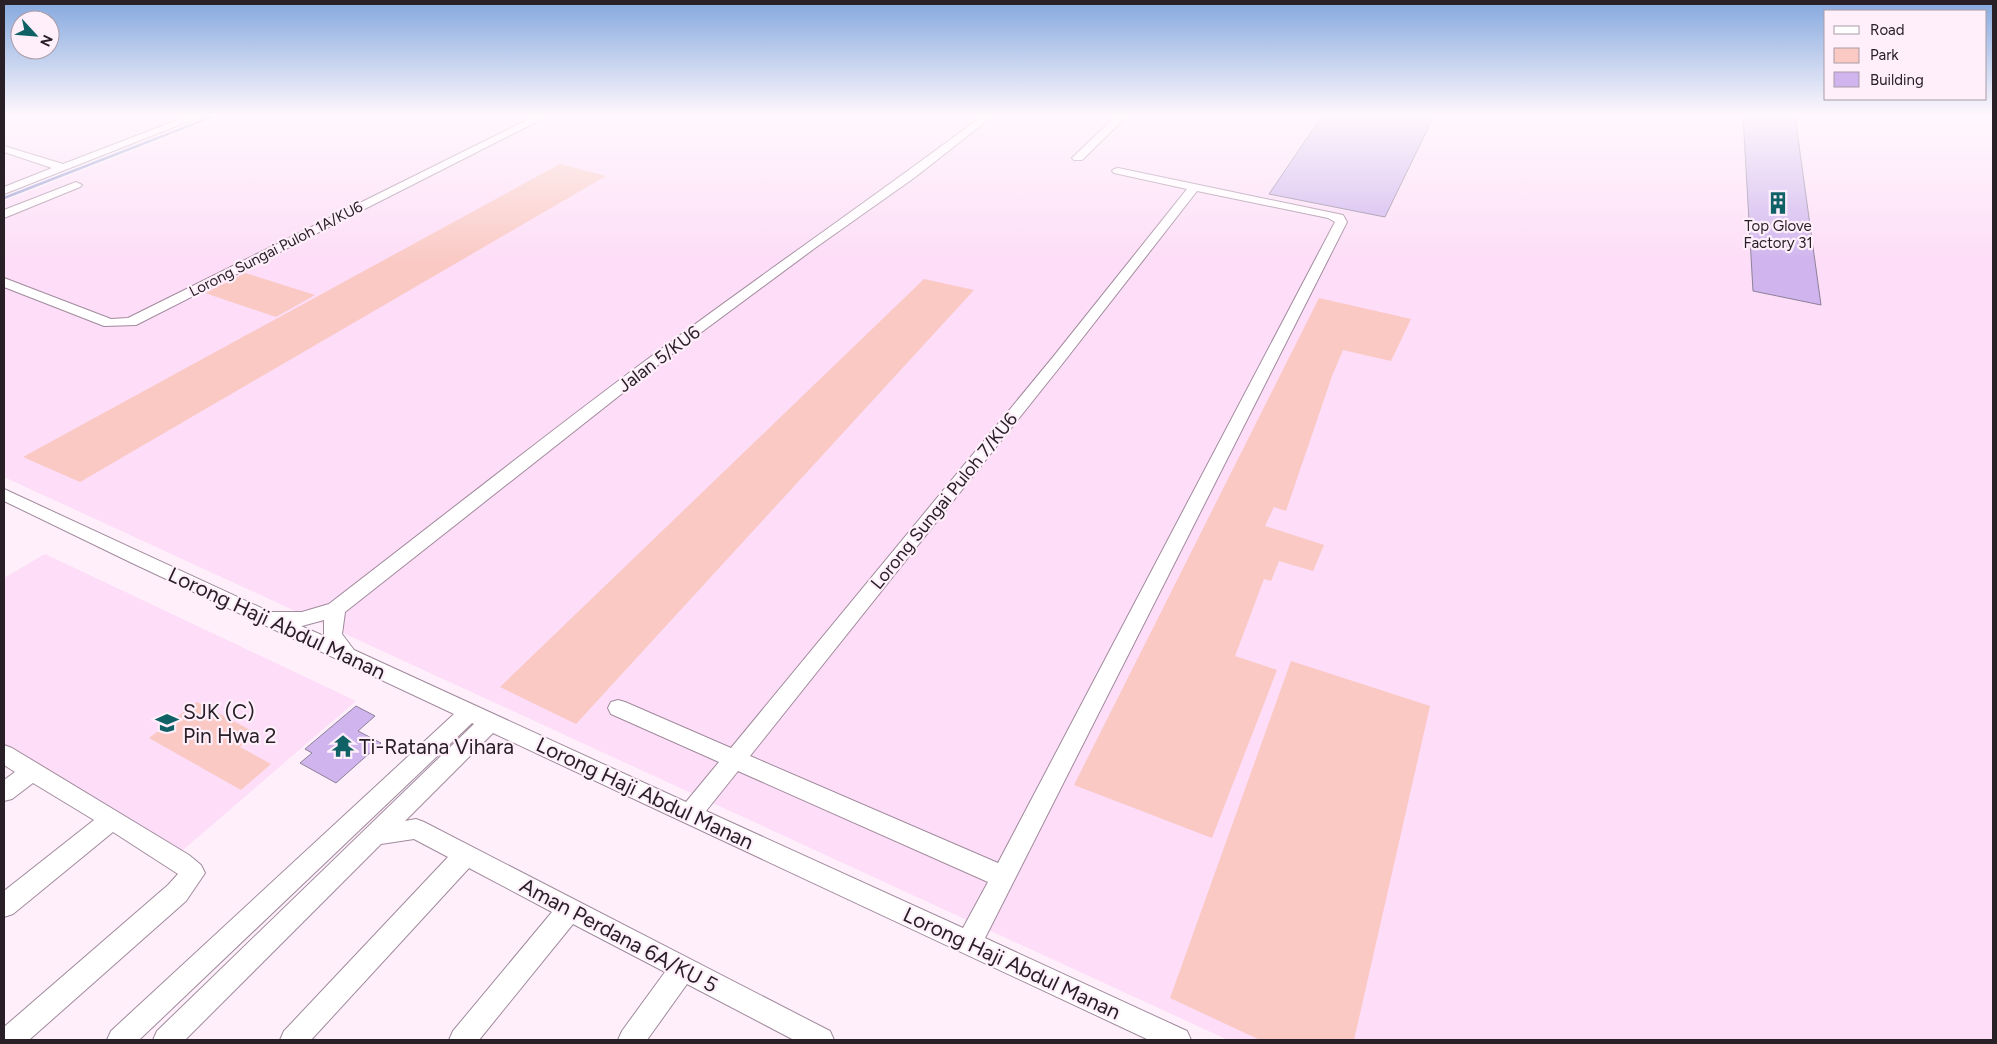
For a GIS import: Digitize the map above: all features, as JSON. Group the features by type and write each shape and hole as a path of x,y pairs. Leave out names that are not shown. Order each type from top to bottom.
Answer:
{"street":[{"path":"53,165 63,168"},
{"path":"4,191 71,165"},
{"name":"Lorong Sungai Puloh 1A/KU6","path":"4,282 109,323 131,322 445,165"},
{"name":"Jalan 5/KU6","path":"336,610 667,351 811,245 925,165"},
{"path":"969,943 1341,222 1339,218 1331,215 1118,171"},
{"path":"4,214 76,186"},
{"name":"Lorong Sungai Puloh 7/KU6","path":"690,814 1058,360 1194,187"},
{"name":"Lorong Haji Abdul Manan","path":"4,494 138,559 1178,1040"},
{"path":"268,618 302,619 336,610 332,632 336,642 347,655"},
{"path":"618,708 1003,877"},
{"path":"166,1040 405,805 480,717"},
{"path":"120,1040 480,717"},
{"path":"4,754 181,862 193,873 177,893 9,1040"},
{"path":"4,792 32,771"},
{"path":"375,835 416,829 405,805"},
{"path":"4,906 111,820"},
{"name":"Aman Perdana 6A/KU 5","path":"416,829 683,968 810,1038"},
{"path":"293,1040 466,855"},
{"path":"462,1040 570,909"},
{"path":"631,1040 683,968"}],"shaded area":[{"path":"4,165 61,165 4,187"},
{"path":"97,165 1993,165 1993,1040 1228,1040 4,477 4,201"},
{"name":"SJK (C) Pin Hwa 2","path":"45,554 356,701 183,850 4,744 4,578"}],"green space":[{"path":"559,165 606,176 80,482 23,457"},
{"path":"245,273 315,295 276,317 205,293"},
{"path":"924,279 974,290 576,724 500,687"},
{"path":"1319,298 1411,319 1391,361 1343,350 1332,376 1286,511 1274,507 1265,526 1324,545 1313,571 1279,561 1271,581 1264,579 1235,656 1277,670 1212,838 1074,785"},
{"path":"1291,661 1430,706 1354,1040 1260,1040 1170,998"},
{"path":"197,702 256,733 240,747 271,764 241,790 149,738"}],"building":[{"path":"1289,165 1410,165 1385,217 1269,194"},
{"name":"Top Glove Factory 31","path":"1746,165 1802,165 1821,305 1753,291"},
{"name":"Ti-Ratana Vihara","path":"356,706 375,716 358,731 381,743 336,783 300,763 312,753 305,749"}],"waterway":[{"path":"4,198 89,165"}],"place":[{"name":"Top Glove Factory 31","path":"1778,203"},
{"name":"SJK (C) Pin Hwa 2","path":"167,723"},
{"name":"Ti-Ratana Vihara","path":"343,746"}]}
